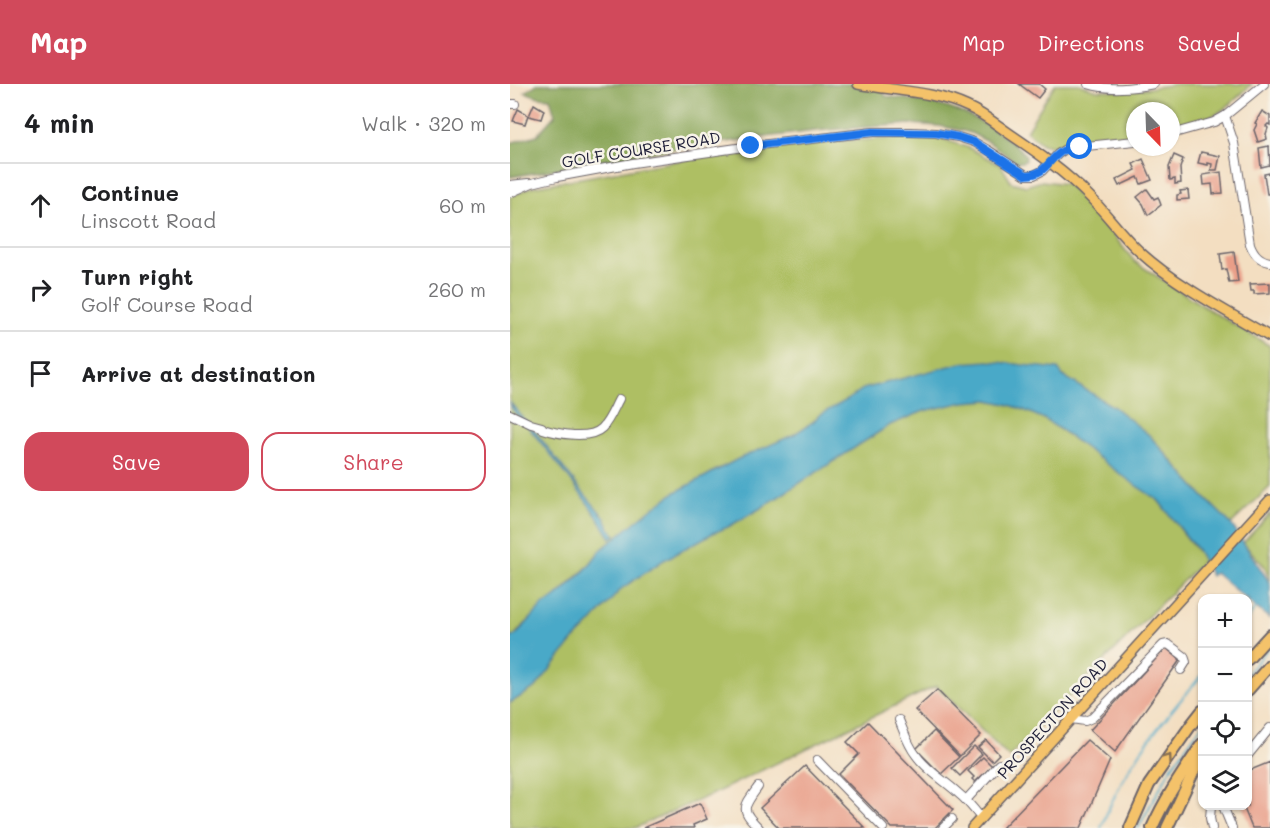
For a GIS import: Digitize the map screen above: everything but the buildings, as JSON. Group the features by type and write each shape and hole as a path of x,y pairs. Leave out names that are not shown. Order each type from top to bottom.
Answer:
{"highway":[{"path":"1252,654 1270,634"},
{"path":"1252,685 1270,665"},
{"path":"1122,828 1149,785 1198,717"},
{"path":"1152,828 1179,778 1198,751"},
{"path":"1167,828 1202,756"},
{"path":"1130,828 1149,785"}],"main road":[{"path":"858,84 932,95 962,104 982,115 1050,162 1089,196 1133,245 1154,264 1176,280 1270,337"},
{"name":"PROSPECTON ROAD","path":"972,828 1269,501"}],"street":[{"path":"1088,84 1105,88 1121,88 1154,84"},
{"path":"1180,131 1214,122 1226,116 1264,84"},
{"path":"1226,116 1234,143 1250,244 1258,257 1270,262"},
{"name":"GOLF COURSE ROAD","path":"510,193 532,183 557,177 664,158 873,132 936,133 958,137 981,146 1026,175 1042,171 1050,162"},
{"path":"1050,162 1067,148 1126,142"},
{"path":"510,184 532,183"},
{"path":"510,414 552,432 585,434 601,429 608,421 619,399"},
{"path":"1071,718 1085,721 1092,718 1162,645 1168,644 1184,656 1186,662 1181,670"},
{"path":"899,720 915,754 929,770 966,800 981,818"},
{"path":"1252,750 1270,728"},
{"path":"817,760 883,828"},
{"path":"966,800 999,764"},
{"path":"758,787 745,808 748,817 759,828"},
{"path":"1211,810 1212,828"},
{"path":"1225,810 1232,828"},
{"path":"943,828 952,819"}],"green space":[{"path":"537,84 881,84 885,96 933,104 978,120 1015,145 1026,157 1025,161 1016,162 990,143 971,133 939,126 910,124 815,131 685,147 510,177 510,143 537,135 555,115 550,98 525,92"},
{"path":"1055,84 1079,84 1097,90 1128,91 1177,84 1252,84 1213,116 1180,126 1180,102 1126,102 1126,137 1075,141 1053,147 1042,144 1026,131"},
{"path":"937,137 969,148 1001,165 1011,182 1026,186 1042,181 1067,184 1101,220 1135,262 1270,346 1270,487 1231,524 1149,435 1114,407 1059,373 830,411 793,435 716,470 645,518 585,569 510,640 510,197 531,187 710,155 832,141"},
{"path":"988,400 1021,407 1045,419 1158,500 1204,560 1009,757 936,686 717,792 635,828 510,828 510,703 536,687 625,581 819,463 910,413 948,402"},
{"path":"1270,513 1270,581 1265,567 1243,543"}],"water":[{"path":"989,361 1058,369 1063,376 1114,407 1149,435 1231,524 1270,583 1270,619 1252,604 1252,594 1240,594 1215,573 1211,576 1197,550 1158,500 1061,430 1044,419 1007,404 988,400 964,402 924,411 890,425 761,508 664,560 621,589 573,641 536,687 510,703 510,638 516,635 544,604 575,580 602,549 651,509 674,493 738,459 793,435 819,415 863,389 961,363"},
{"path":"510,402 605,518 609,528 616,535 611,538 572,482 515,413"}],"waterway":[{"path":"1252,613 1256,607"},
{"path":"1252,668 1270,646"},
{"path":"1101,828 1120,785 1144,746 1198,680"},
{"path":"1138,828 1171,768 1198,731"}],"route":[{"path":"751,146 873,132 936,133 974,142 1026,175 1042,171 1067,148 1080,147"}]}
